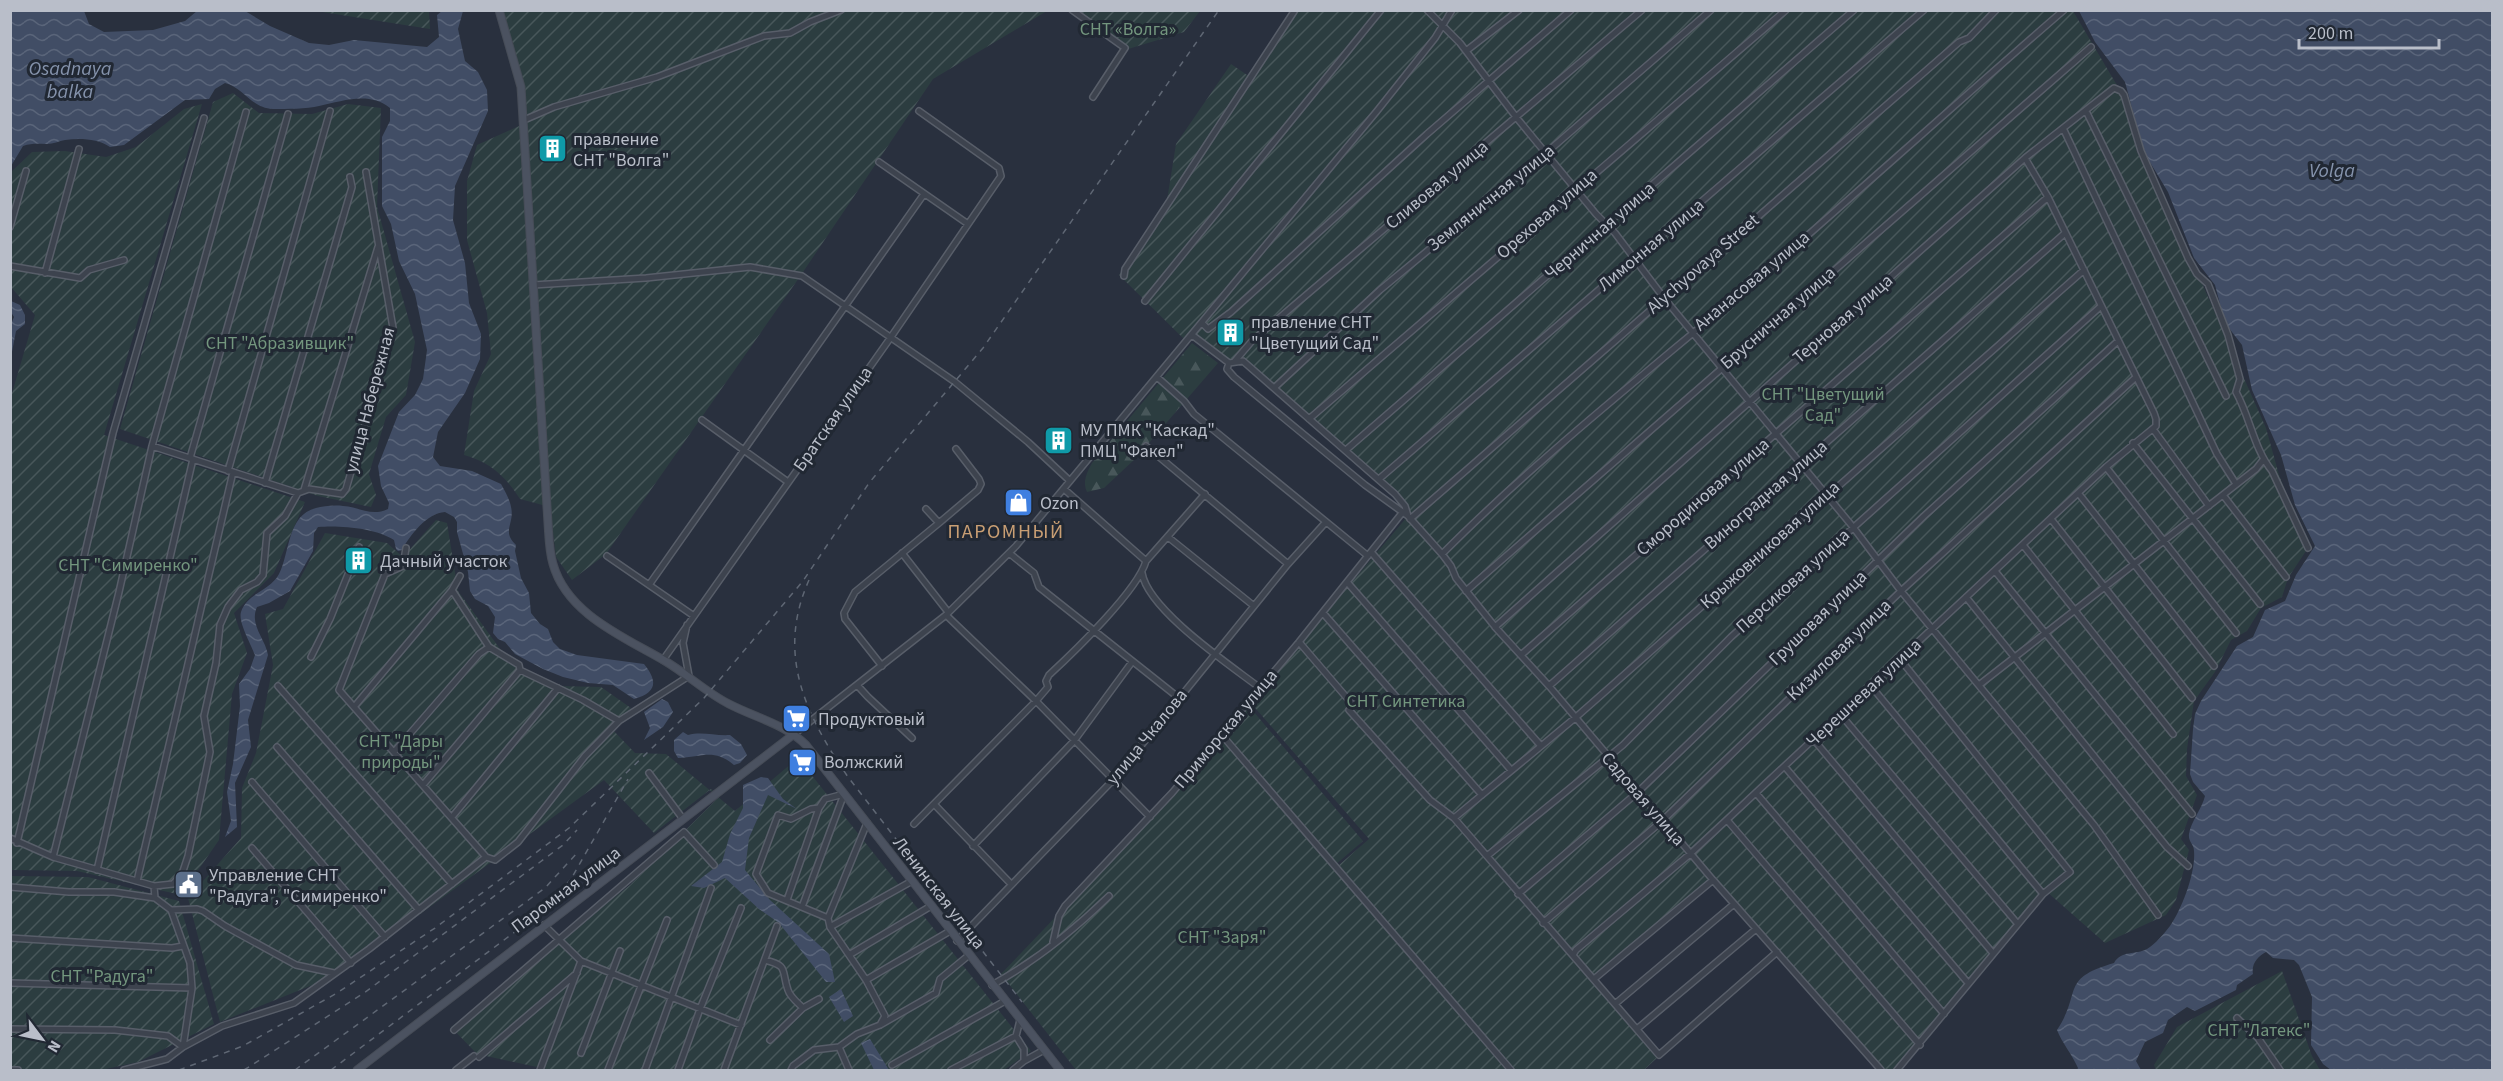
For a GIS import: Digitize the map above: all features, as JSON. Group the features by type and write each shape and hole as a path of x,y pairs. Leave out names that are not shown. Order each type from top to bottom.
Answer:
{"street":[{"path":"499,10 521,87 551,557 564,589 579,605 614,633 663,660 728,703 794,734 947,613 1009,553 1377,111 1442,27 1452,10"},
{"path":"524,120 554,107 657,77 764,36 790,33 810,22 841,10"},
{"path":"1072,10 1125,48 1093,97"},
{"path":"1124,276 1130,261 1295,10"},
{"path":"1145,301 1381,10"},
{"path":"1427,10 1442,27 1454,36 1487,82 1596,214 1608,225 1664,297 1853,527 1901,591 2094,825 2158,915"},
{"path":"1466,51 1519,10"},
{"path":"1202,323 1208,329 1231,312 1487,82 1571,10"},
{"name":"Сливовая улица","path":"1232,363 1260,334 1642,10"},
{"name":"Земляничная улица","path":"1274,388 1380,290 1546,153 1711,10"},
{"name":"Ореховая улица","path":"1309,418 1786,10"},
{"name":"Черничная улица","path":"1346,450 1854,10"},
{"name":"Лимонная улица","path":"1379,479 1924,10"},
{"name":"Alychyovaya Street","path":"1408,518 1959,42 1970,38 1996,10"},
{"name":"Ананасовая улица","path":"1442,554 1547,457 1784,256 1954,104 2064,10"},
{"name":"Брусничная улица","path":"1466,591 2091,47"},
{"name":"Терновая улица","path":"1495,627 2025,158 2114,88 2124,95 2141,152 2188,258 2197,274 2208,284 2228,335 2239,375 2240,383 2236,392 2246,411 2263,460"},
{"path":"137,881 230,471 330,111"},
{"name":"Братская улица","path":"663,660 891,337 1000,176 999,168 920,111"},
{"path":"2086,111 2226,396"},
{"path":"53,857 119,592 152,446 246,112"},
{"path":"97,870 192,459 288,114"},
{"path":"17,843 113,433 204,118"},
{"path":"2063,129 2217,454 2236,484"},
{"path":"45,273 79,149"},
{"path":"2025,158 2048,197 2064,234 2156,418 2157,423 2153,429 2209,506"},
{"path":"879,162 968,224"},
{"path":"10,227 26,171"},
{"name":"улица Набережная","path":"304,490 342,494 346,489 393,328 366,172"},
{"path":"265,483 352,187 350,177"},
{"path":"649,585 924,194"},
{"name":"Смородиновая улица","path":"1521,655 2048,197"},
{"name":"Виноградная улица","path":"1549,686 2064,234"},
{"path":"10,838 53,857 154,886 176,882 188,856 210,752 204,716 216,663 220,625 228,608 241,590 257,582 263,575 267,533 285,516 298,493 304,490 378,245"},
{"path":"10,266 80,279 89,270 124,260"},
{"path":"532,285 646,278 750,267 802,276 987,407 1070,481"},
{"name":"Крыжовниковая улица","path":"1454,818 1575,718 2084,270"},
{"name":"Персиковая улица","path":"1487,856 1623,745 1731,637 2100,307"},
{"path":"1192,335 1232,363"},
{"name":"Грушовая улица","path":"1518,894 1638,792 1877,561 2118,341"},
{"path":"1243,361 1379,479 1402,502 1408,518 1234,376 1227,369 1232,363 1243,361"},
{"path":"1157,378 1184,401 1194,414 1325,523 1370,554 1541,746"},
{"name":"Кизиловая улица","path":"1544,923 1662,820 1901,591 2135,378"},
{"path":"702,420 788,482"},
{"name":"Черешневая улица","path":"1573,955 1576,950 1690,854 2106,467 2153,429"},
{"path":"2133,444 2260,604"},
{"path":"152,446 298,493"},
{"path":"1146,446 1288,564"},
{"path":"882,666 846,619 844,613 855,592 978,490 981,484 956,449"},
{"path":"1979,685 2194,519 2263,460 2272,471 2308,548"},
{"path":"2106,467 2236,633"},
{"path":"1064,489 1146,561"},
{"path":"914,824 1036,701 1048,687 1046,681 1049,675 1094,630 1142,573 1146,561 1205,494"},
{"path":"2079,494 2214,666"},
{"path":"2223,495 2286,577"},
{"path":"926,509 939,523"},
{"name":"Садовая улица","path":"1408,518 1442,554 1466,591 1495,627 1549,686 1690,854 1881,1071"},
{"name":"Приморская улица","path":"1053,942 1059,916 1065,906 1150,817 1299,642 1370,554 1408,518"},
{"path":"2051,519 2192,698"},
{"name":"улица Чкалова","path":"957,940 1114,779 1288,564 1325,523"},
{"path":"1168,537 1254,606"},
{"path":"2023,545 2173,734"},
{"path":"311,657 330,620 359,547"},
{"path":"406,548 403,566 385,574 339,690 486,857 495,860 518,842 585,756 619,721 689,676"},
{"path":"902,553 947,613 1150,817"},
{"path":"1009,553 1034,573 1039,587 1179,698"},
{"path":"608,556 694,615"},
{"path":"1995,571 2192,814"},
{"path":"1142,573 1144,583 1158,605 1215,654 1260,688"},
{"path":"354,707 452,590 460,576"},
{"path":"1347,582 1511,770"},
{"path":"452,590 489,647 519,665 520,670 583,700 619,721"},
{"path":"1966,597 2167,847 2188,866"},
{"path":"1323,612 1482,795"},
{"path":"687,625 683,643 689,676"},
{"path":"1299,642 1351,708 1430,800 1454,818 1659,1055 1777,952"},
{"path":"394,752 479,654 489,647"},
{"path":"1898,1071 2017,923 2043,894 2070,872 1900,659"},
{"path":"973,846 1074,741 1132,662"},
{"path":"423,785 520,670"},
{"path":"858,685 912,738"},
{"path":"278,686 452,884"},
{"path":"1871,686 2043,894"},
{"path":"452,817 558,688"},
{"path":"1841,715 2017,923"},
{"name":"Ленинская улица","path":"794,734 867,823 1060,1071"},
{"name":"Паромная улица","path":"357,1071 794,734"},
{"path":"1221,734 1511,1071"},
{"path":"1814,740 1992,952"},
{"path":"277,747 419,910"},
{"path":"1785,767 1968,983"},
{"path":"649,773 683,819"},
{"path":"252,782 385,937"},
{"path":"1756,793 1944,1014"},
{"path":"787,900 819,808 825,799 844,794"},
{"path":"802,907 844,794"},
{"path":"934,804 1011,884"},
{"path":"819,808 811,809 791,819 778,815 756,874 768,893 828,918"},
{"path":"1727,820 1920,1045"},
{"path":"867,823 828,918 830,927 867,980 885,1016 880,1025"},
{"path":"454,1030 684,832 714,865"},
{"path":"252,848 351,963"},
{"path":"124,1071 167,1059 183,1047 222,1026 294,1003 351,963 486,857"},
{"path":"1594,979 1713,880"},
{"path":"830,927 912,881"},
{"path":"154,886 154,898"},
{"path":"10,887 69,892 114,892 154,898 171,910 190,963 192,988 183,1047"},
{"path":"645,1071 711,888"},
{"path":"992,985 1036,958 1053,942 1079,925 1109,896"},
{"path":"1615,1005 1734,904"},
{"path":"849,955 931,906"},
{"path":"678,1071 700,1009 741,908"},
{"path":"171,910 203,911 225,926 296,965 334,973"},
{"path":"608,1071 667,920"},
{"path":"544,925 581,961 670,999 741,1025"},
{"path":"724,1071 777,926"},
{"path":"1637,1029 1756,929"},
{"path":"867,980 950,932"},
{"path":"10,938 172,948 183,946"},
{"path":"581,1053 620,951"},
{"path":"791,1071 793,1066 814,1050 838,1047 857,1034 880,1025 936,993 940,979 969,955"},
{"path":"765,960 779,964 784,969 788,992 803,1008"},
{"path":"540,1071 581,961"},
{"path":"456,1071 577,973"},
{"path":"10,983 192,988"},
{"path":"770,1040 803,1008 819,999"},
{"path":"892,1065 1005,1001"},
{"path":"2237,1018 2258,1038 2280,1071"},
{"path":"1020,1020 1016,1036 1024,1049 1024,1062"},
{"path":"10,1029 115,1030 168,1036 183,1047"},
{"path":"951,1071 1016,1036"},
{"path":"838,1047 849,1071"},
{"path":"1013,1071 1044,1050"},
{"path":"10,1071 18,1071"}],"green space":[{"path":"316,11 429,11 430,29"},
{"name":"СНТ «Волга»","path":"503,11 1047,11 933,79 801,275 606,554 572,580 556,557 550,507 520,499 497,471 464,455 474,391 491,354 487,313 467,240 467,181 477,145 528,122 524,88"},
{"name":"СНТ «Волга»","path":"1070,11 1200,11 1184,32 1125,50"},
{"name":"СНТ \"Цветущий Сад\"","path":"1294,11 2073,11 2121,92 2137,152 2197,272 2266,428 2279,475 2308,548 2288,578 2282,597 2261,608 2247,631 2231,640 2215,672 2194,701 2187,749 2186,776 2197,795 2181,839 2189,850 2176,900 2166,915 2105,943 2046,891 1896,1070 1879,1070 1714,882 1594,983 1658,1057 1644,1070 1514,1070 1339,865 1369,839 1250,702 1407,517 1455,574 1381,480 1240,356 1231,364 1195,334 1187,342 1119,275 1167,200 1176,144 1231,64 1250,77"},
{"name":"СНТ \"Абразивщик\"","path":"233,93 259,113 312,114 348,104 381,108 377,207 415,342 406,395 386,417 369,474 376,495 371,507 318,496 120,429 213,102"},
{"name":"СНТ \"Симиренко\"","path":"202,104 104,435 305,502 274,573 234,613 247,653 232,694 219,840 181,895 77,871 11,870 10,400 35,315 11,287 11,172 32,152 65,151 106,157 136,147 184,109"},
{"path":"1192,343 1218,363 1136,458 1104,488 1087,492 1085,481 1092,463"},
{"name":"СНТ \"Дары природы\"","path":"436,520 447,523 458,591 503,653 522,668 559,686 601,687 631,708 611,728 635,753 666,754 710,790 654,833 604,780 335,976 220,1022 188,898 241,838 242,788 256,753 273,665 265,614 283,609 325,533 387,543 403,557"},
{"name":"СНТ \"Заря\"","path":"1248,705 1363,841 1334,866 1510,1070 1076,1070 1001,974 1154,814"},
{"path":"798,758 1031,1051 1004,1070 551,1070 477,1054 451,1027 630,885 719,797 735,811"},
{"name":"СНТ \"Радуга\"","path":"11,876 88,877 179,901 214,1024 138,1062 101,1070 11,1070"},
{"name":"СНТ \"Латекс\"","path":"2282,971 2312,1056 2320,1070 2156,1070 2154,1065 2177,1027"}],"water":[{"name":"Osadnaya balka","path":"11,10 84,11 89,24 104,32 153,30 185,21 197,11 245,11 270,26 309,43 329,45 354,40 427,47 439,37 437,15 442,11 463,11 458,29 465,61 478,72 487,90 488,111 455,186 453,220 465,263 469,303 481,334 480,359 465,393 438,432 433,457 440,466 472,471 501,484 510,504 512,513 509,536 516,545 515,551 521,578 529,593 531,613 540,624 548,629 553,642 560,649 577,655 644,664 652,676 651,690 634,699 613,685 588,683 563,677 515,654 493,633 495,617 488,606 475,599 470,591 468,572 457,532 457,522 454,517 445,512 432,516 414,532 402,550 398,551 394,540 368,530 336,526 318,527 314,533 313,551 290,591 257,607 256,626 268,655 248,720 251,747 235,783 237,827 225,837 231,821 227,792 240,706 239,684 250,669 255,655 243,627 241,612 248,600 275,580 279,574 294,526 307,512 319,507 333,506 371,512 388,509 389,503 381,486 378,466 399,412 415,395 423,379 427,350 415,294 399,261 391,224 382,206 382,137 390,121 390,108 373,100 356,99 309,108 265,108 225,83 215,89 209,99 185,100 124,145 110,147 95,141 77,139 49,144 29,144 23,146 11,166"},
{"name":"Volga","path":"2079,11 2492,11 2492,1070 2331,1070 2323,1064 2311,1045 2312,997 2299,965 2294,960 2273,958 2266,952 2256,961 2253,974 2237,985 2236,990 2195,1011 2187,1007 2168,1020 2163,1033 2145,1042 2136,1061 2141,1070 2077,1070 2076,1063 2057,1030 2065,1017 2079,981 2097,969 2114,963 2125,954 2147,949 2175,919 2193,869 2194,851 2189,837 2190,829 2205,796 2193,782 2190,774 2195,714 2237,646 2253,637 2265,610 2285,601 2296,575 2315,546 2295,505 2281,455 2252,390 2242,345 2225,323 2215,285 2194,258 2168,192 2148,159 2125,82 2095,42"},
{"path":"11,301 20,305 25,315 25,324 16,331 11,357 11,324 14,317 11,312"},
{"path":"662,699 668,702 673,712 663,727 644,740 650,728 644,712"},
{"path":"683,732 688,735 698,733 730,735 741,744 747,755 740,763 734,765 714,755 678,758 674,751 674,740"},
{"path":"761,777 768,778 783,799 797,809 768,795 749,838 745,870 770,900 829,954 835,982 826,982 779,923 759,909 725,878 704,888 691,886 722,862 730,834 743,808 743,785"},
{"path":"841,989 853,1016 844,1022 829,997"},
{"path":"870,1039 889,1070 874,1070 861,1043"}],"railway":[{"path":"179,1070 243,1046 337,993 435,928 569,828 704,698 803,581 869,483 983,348 1219,10"},
{"path":"809,580 799,607 795,633 796,658 800,683 819,730 848,777 1022,1002"},
{"path":"331,1070 540,913 571,879 628,779"},
{"path":"244,1070 364,993 563,845 577,830"},
{"path":"295,1070 545,888 577,853"}],"place":[{"name":"правление СНТ \"Волга\"","path":"552,149"},
{"name":"правление СНТ \"Цветущий Сад\"","path":"1230,332"},
{"name":"МУ ПМК \"Каскад\" ПМЦ \"Факел\"","path":"1059,440"},
{"name":"Ozon","path":"1019,503"},
{"name":"Дачный участок","path":"359,561"},
{"name":"Продуктовый","path":"797,719"},
{"name":"Волжский","path":"803,762"},
{"name":"Управление СНТ \"Радуга\", \"Симиренко\"","path":"188,885"}],"district":[{"name":"ПАРОМНЫЙ","path":"1006,532"}],"park label":[{"name":"СНТ Синтетика","path":"1406,701"}]}
